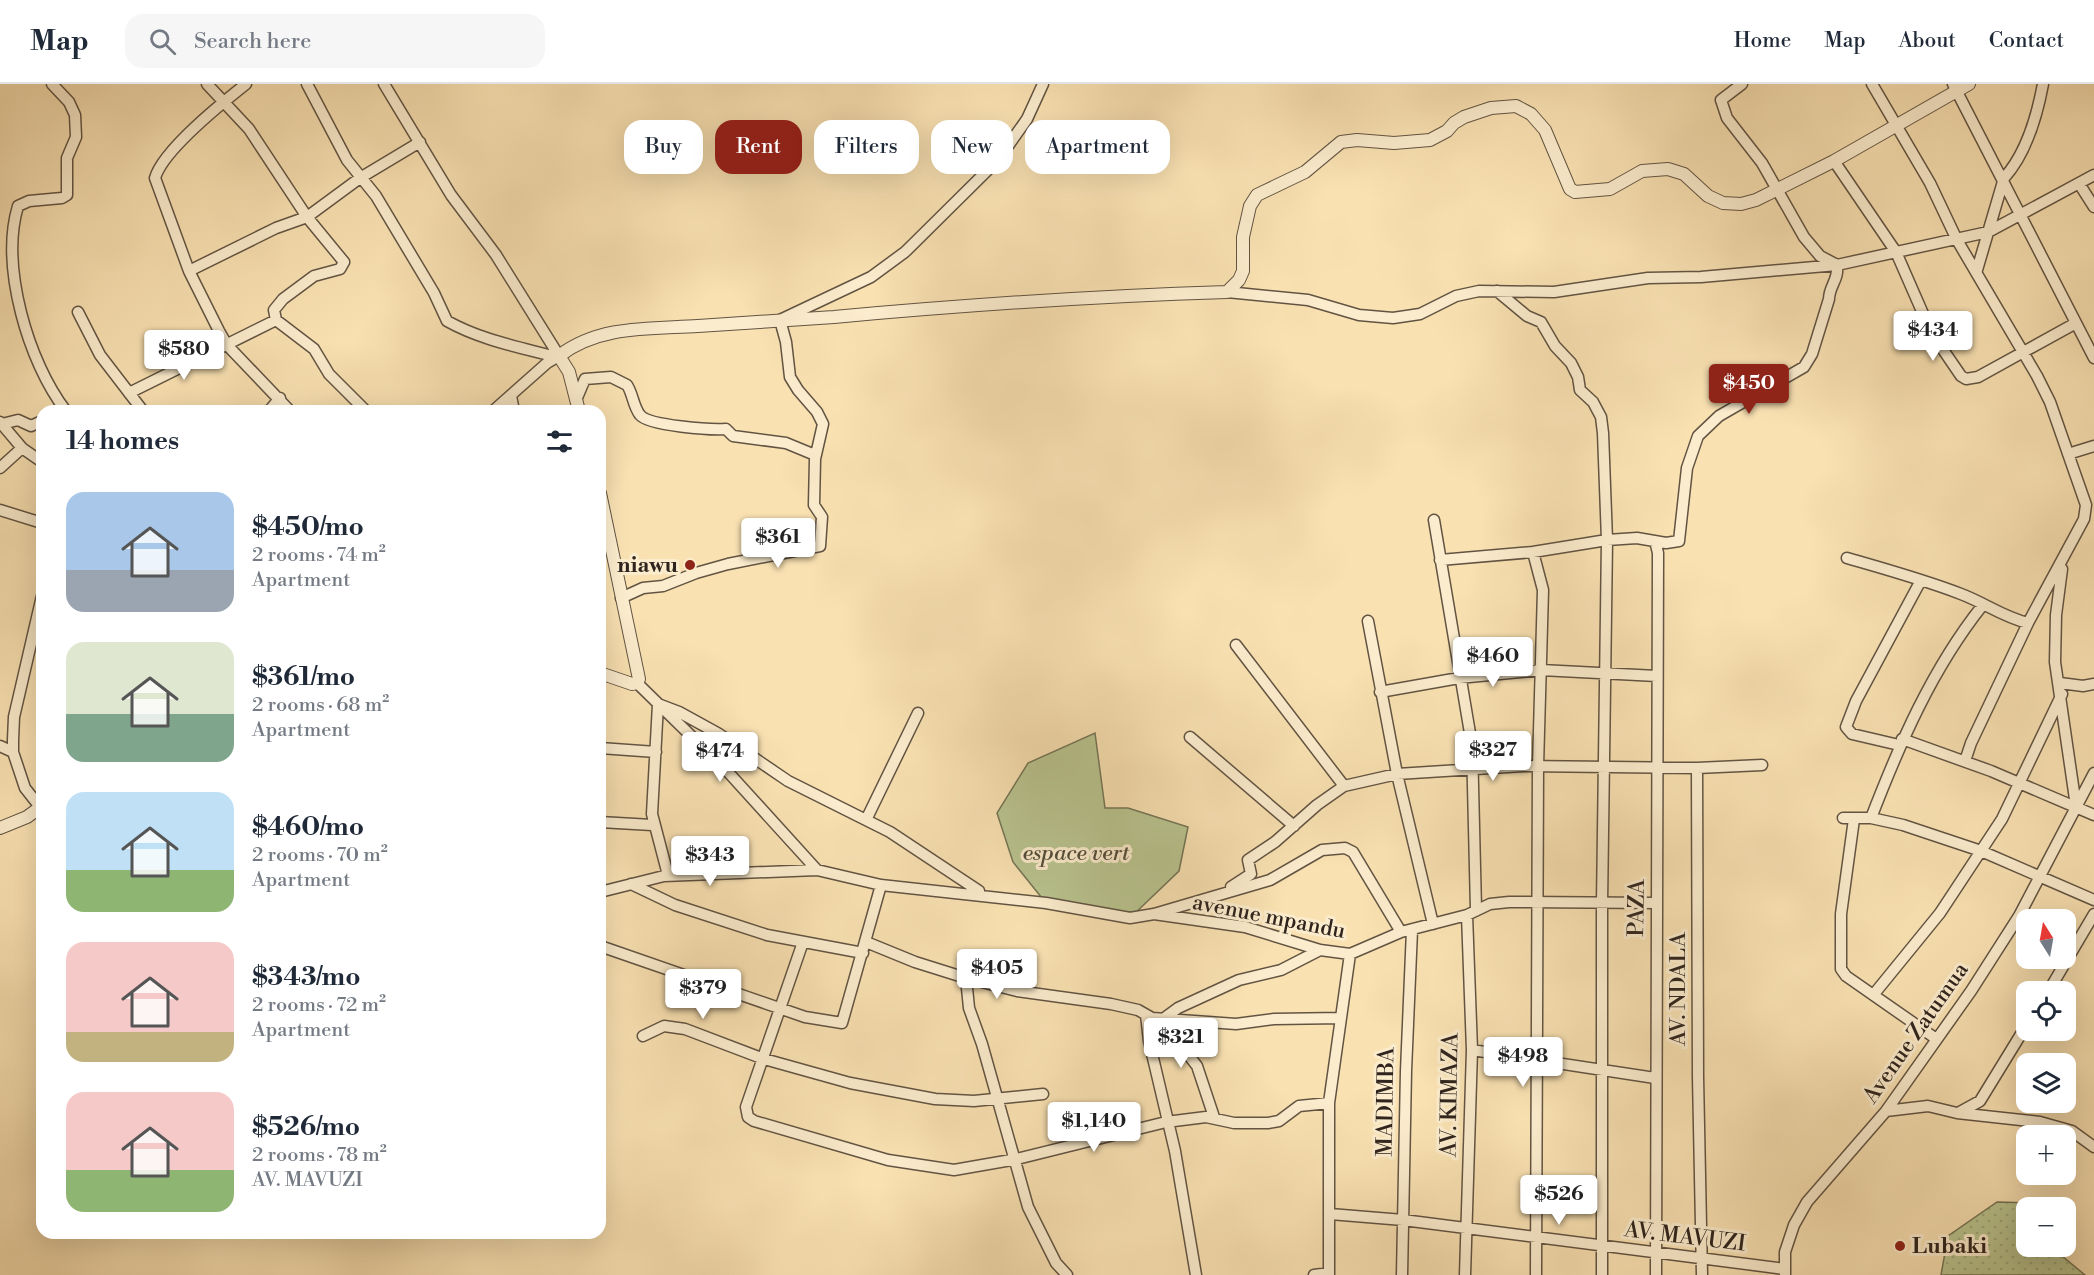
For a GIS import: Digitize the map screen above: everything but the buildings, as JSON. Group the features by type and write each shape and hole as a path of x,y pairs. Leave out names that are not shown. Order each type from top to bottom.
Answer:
{"street":[{"path":"52,84 69,102 75,116 76,137 67,158 67,195 62,198 29,201 18,206 10,228 8,265 11,297 19,320 38,364 62,405"},
{"path":"207,84 249,129 307,217 344,265 340,269 314,276 283,299 274,310 276,320 314,349 329,374 360,405"},
{"path":"246,84 182,139 160,166 155,178 189,271 227,345 285,405"},
{"path":"307,84 347,160 376,196 434,293 447,321 484,338 522,350 558,357"},
{"path":"384,84 451,195 506,268 558,357 566,363 577,405"},
{"path":"780,320 871,277 904,252 983,177 1012,142 1043,84"},
{"path":"1742,84 1721,100 1725,112 1762,163 1810,244 1820,256 1837,266"},
{"path":"1872,84 1930,183 1957,240 1977,270 2050,402 2086,510 2063,559 2028,623 1965,761"},
{"path":"1227,292 1244,271 1242,247 1250,206 1257,195 1265,189 1305,172 1341,142 1357,140 1394,143 1430,140 1447,132 1454,123 1464,117 1491,108 1516,106 1531,114 1545,130 1570,189 1575,192 1610,189 1651,169 1668,169 1684,174 1708,195 1723,203 1741,204 1756,200 1834,161 1896,127 1955,87 1969,84"},
{"path":"1977,270 2004,178 2014,166 2038,112 2043,84"},
{"path":"1955,87 2004,178 2019,215 2094,358"},
{"path":"189,271 276,228 307,217 360,178 420,142"},
{"path":"1834,161 1896,252 1931,332 1961,376 1966,379 1977,377 2076,323"},
{"path":"501,405 558,357 586,340 631,330 991,303 1227,292 1308,300 1359,315 1393,318 1420,314 1466,293 1554,292 1648,278 1701,277 1837,266 1988,232 2080,185 2094,175"},
{"path":"2080,185 2094,207"},
{"path":"1440,560 1533,552 1607,540 1638,538 1674,543 1681,537 1687,468 1695,441 1706,426 1794,374 1809,362 1829,299 1829,291 1838,278 1837,266"},
{"path":"1497,291 1527,316 1541,322 1550,339 1571,363 1578,377 1580,390 1593,402 1601,417 1607,540 1602,904 1602,1275"},
{"path":"78,312 100,355 138,405"},
{"path":"129,393 276,320"},
{"path":"621,598 643,588 663,586 722,565 817,548 822,532 822,517 814,505 816,455 823,424 817,412 790,377 786,342 780,320"},
{"path":"577,405 585,380 611,377 627,385 637,410 645,419 689,428 726,429 733,436 786,443 816,455"},
{"path":"512,396 513,405"},
{"path":"274,405 280,398"},
{"path":"1,423 18,420 32,426 36,424"},
{"path":"1,423 22,448 36,458"},
{"path":"2068,454 2094,446"},
{"path":"0,468 22,448"},
{"path":"0,510 36,521"},
{"name":"AV. KIMAZA","path":"1434,520 1474,768 1472,1050 1465,1275"},
{"path":"606,525 638,671 637,683"},
{"name":"PAZA","path":"1654,541 1658,553 1654,1078 1656,1275"},
{"path":"1533,552 1543,590 1538,766 1536,1275"},
{"path":"1847,558 1964,595 1982,606 2028,623"},
{"path":"2063,559 2055,638 2055,662 2061,689 2076,806"},
{"path":"1920,582 1856,701 1846,727 1852,734 1901,742 1965,761 2094,815"},
{"path":"1871,818 1901,742 1960,633 1982,606"},
{"path":"1368,621 1397,774 1433,924"},
{"path":"36,622 14,717 13,752 25,788 36,800"},
{"path":"1236,645 1344,786"},
{"path":"1380,692 1459,678 1541,670 1657,676"},
{"path":"606,675 623,682 637,683 728,772 817,870"},
{"path":"2061,689 2094,684"},
{"path":"1874,994 1934,921 1982,851 2021,784 2061,689"},
{"path":"658,704 652,825 668,875"},
{"path":"658,704 679,712 719,734 788,781 918,848 979,891"},
{"path":"866,820 918,713"},
{"path":"1190,737 1294,826"},
{"path":"0,746 13,752"},
{"path":"606,748 656,752"},
{"path":"1221,895 1251,874 1248,860 1251,857 1275,842 1317,805 1344,786 1397,774 1474,768 1604,766 1657,769 1762,765"},
{"name":"AV. NDALA","path":"1697,768 1698,1077 1702,1275"},
{"name":"Avenue Zatumua","path":"1785,1272 1788,1243 1794,1225 1807,1202 1886,1112 1935,1038 1998,951 2041,877 2094,773"},
{"path":"0,828 27,817 36,810"},
{"path":"1935,1038 1846,976 1841,969 1841,914 1848,819 1871,818 1903,825 1982,851 2094,900"},
{"path":"606,822 652,825"},
{"path":"606,890 668,875 817,870 881,885 1046,903 1120,918 1154,914 1270,880 1322,850 1345,848 1353,852 1406,931"},
{"path":"631,884 675,906 767,935 803,942 865,948 966,978 1017,990 1111,1004 1138,1010 1154,1017 1236,1024 1274,1018 1341,1018"},
{"path":"606,948 821,1021 843,1022 881,885"},
{"name":"avenue mpandu","path":"1154,914 1245,927 1320,950 1350,954 1406,931 1499,903 1657,903"},
{"path":"2054,981 2094,914"},
{"name":"MADIMBA","path":"1402,1275 1406,931"},
{"path":"803,942 746,1107 748,1117 754,1121 851,1150 926,1167 954,1170 1017,1159 1166,1122 1214,1117 1234,1123 1268,1123 1279,1121 1299,1106 1329,1102"},
{"path":"1154,1017 1239,980 1281,970 1320,950"},
{"path":"1314,1275 1329,1274 1329,1102 1350,954"},
{"path":"966,978 969,1008 1017,1159 1028,1207 1056,1263 1067,1275"},
{"path":"1154,1017 1197,1066 1214,1117"},
{"path":"1154,1017 1149,1041 1166,1122 1175,1151 1196,1275"},
{"path":"643,1036 664,1026 685,1029 764,1059 850,1083 935,1099 997,1100 1043,1094"},
{"path":"1957,1113 1980,1101 2017,1041"},
{"path":"1472,1050 1654,1078"},
{"path":"1886,1112 1921,1106 1957,1113 2023,1119 2058,1126 2082,1136 2094,1147"},
{"name":"AV. MAVUZI","path":"1330,1214 1466,1228 1785,1272"}],"green space":[{"name":"espace vert","path":"1095,733 1105,808 1128,808 1188,827 1179,871 1130,918 1046,903 1013,862 997,813 1028,763"},
{"path":"1997,1202 2016,1202 2016,1257 2063,1257 2085,1275 1941,1275 1948,1236"}],"place":[{"name":"niawu","path":"690,565"},
{"name":"Lubaki","path":"1900,1246"}]}
